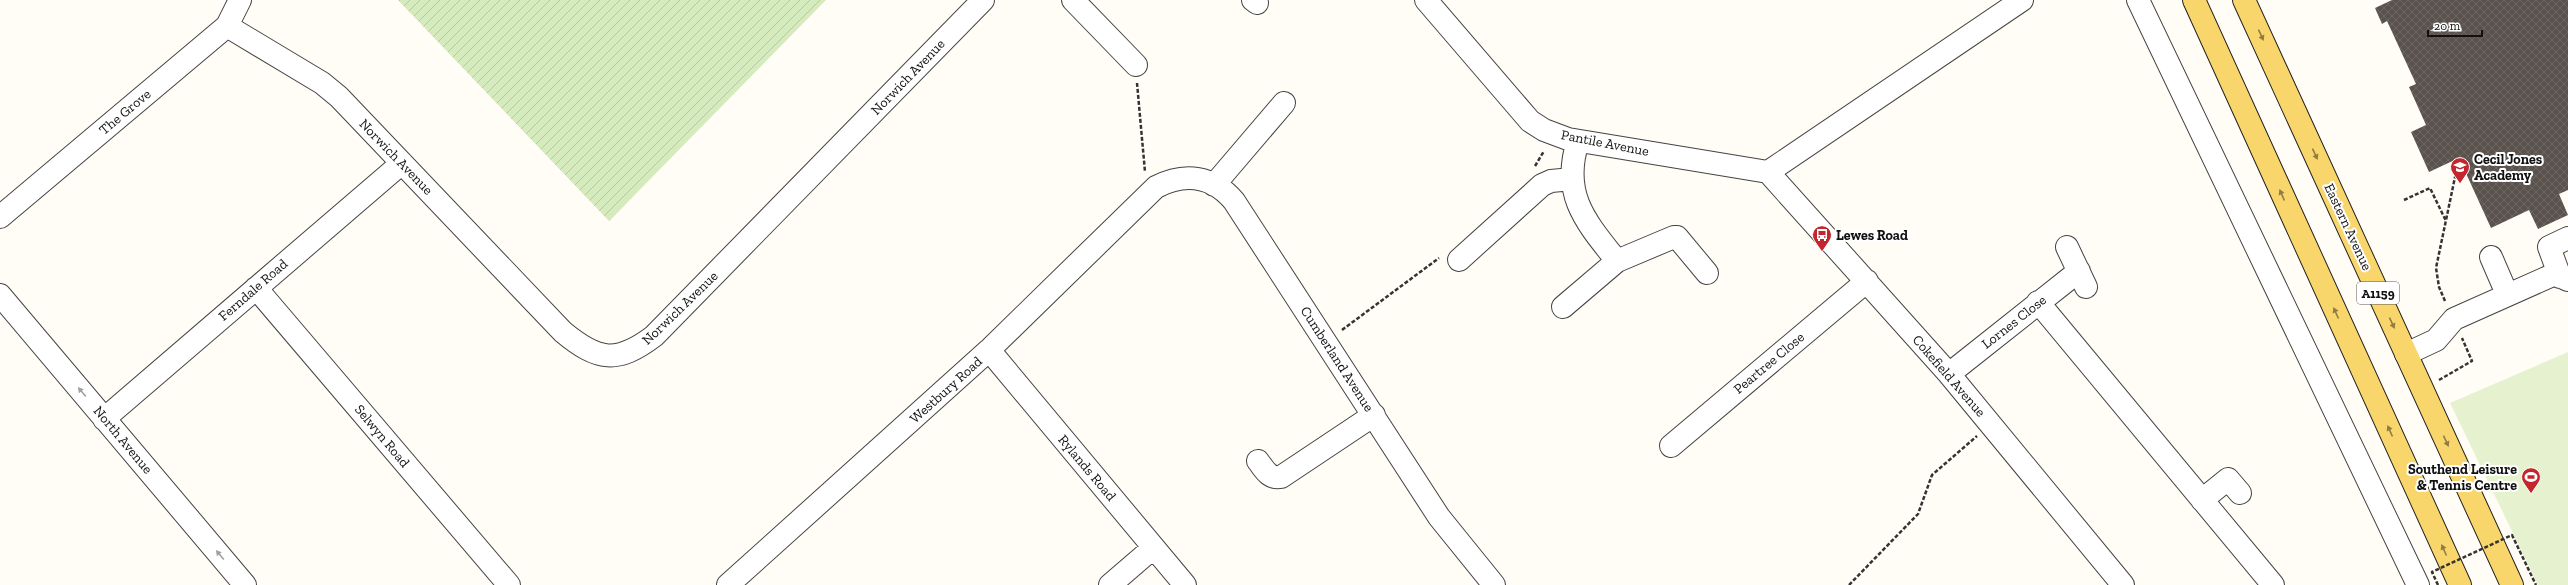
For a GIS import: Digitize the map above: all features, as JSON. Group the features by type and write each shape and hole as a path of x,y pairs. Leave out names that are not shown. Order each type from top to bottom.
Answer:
{"main road":[{"path":"2194,0 2460,585"},
{"name":"Eastern Avenue","path":"2244,0 2512,585"}],"street":[{"name":"The Grove","path":"0,217 227,26 240,0"},
{"name":"Norwich Avenue","path":"227,26 322,83 339,97 563,332 596,354 615,356 636,350 654,336 983,0"},
{"path":"1073,0 1136,65"},
{"name":"Pantile Avenue","path":"1426,0 1530,121 1544,130 1578,141 1768,172"},
{"path":"1768,172 2022,0"},
{"path":"2138,0 2418,585"},
{"path":"1214,185 1284,103"},
{"path":"1578,141 1574,152 1572,179 1575,197 1580,210 1617,261"},
{"name":"Ferndale Road","path":"104,419 402,163"},
{"name":"Cokefield Avenue","path":"1768,172 1949,374 2123,585"},
{"name":"Cumberland Avenue","path":"1151,191 1170,180 1197,178 1225,191 1234,201 1439,517 1494,585"},
{"path":"1459,260 1542,185 1551,181 1572,179"},
{"name":"Westbury Road","path":"728,585 989,350 1151,191"},
{"path":"1563,307 1617,261 1677,237 1707,273"},
{"path":"2564,279 2549,247 2568,238"},
{"name":"Lornes Close","path":"1949,374 2038,302 2083,279 2067,247"},
{"path":"2491,257 2507,294"},
{"path":"2406,354 2436,340 2454,319 2507,294 2555,274 2564,279"},
{"name":"Peartree Close","path":"1671,446 1867,281"},
{"name":"Selwyn Road","path":"256,288 509,585"},
{"name":"North Avenue","path":"0,295 245,585"},
{"path":"2038,302 2273,585"},
{"name":"Rylands Road","path":"989,350 1184,585"},
{"path":"1258,461 1272,477 1281,477 1374,415"},
{"path":"2202,500 2228,479 2240,493"},
{"path":"1110,585 1153,548"}],"path":[{"path":"1136,65 1151,191"},
{"path":"2435,382 2472,361 2439,287 2436,268 2459,158"},
{"path":"2404,200 2430,188 2446,221"},
{"path":"1849,585 1918,514 1932,475 1990,424"},
{"path":"2507,528 2533,585"},
{"path":"2438,585 2432,572 2512,535 2536,585"}],"green space":[{"path":"398,0 826,0 609,221"},
{"name":"Southend Leisure & Tennis Centre","path":"2568,352 2568,585 2538,585 2450,403"}],"building":[{"path":"2392,0 2568,0 2568,190 2559,194 2568,215 2538,229 2529,210 2491,228 2459,158 2429,172 2411,132 2426,125 2409,87 2416,84 2387,21 2382,24 2375,8"}],"place":[{"name":"Cecil Jones Academy","path":"2460,184"},
{"name":"Lewes Road","path":"1822,252"},
{"name":"Southend Leisure & Tennis Centre","path":"2531,494"}]}
